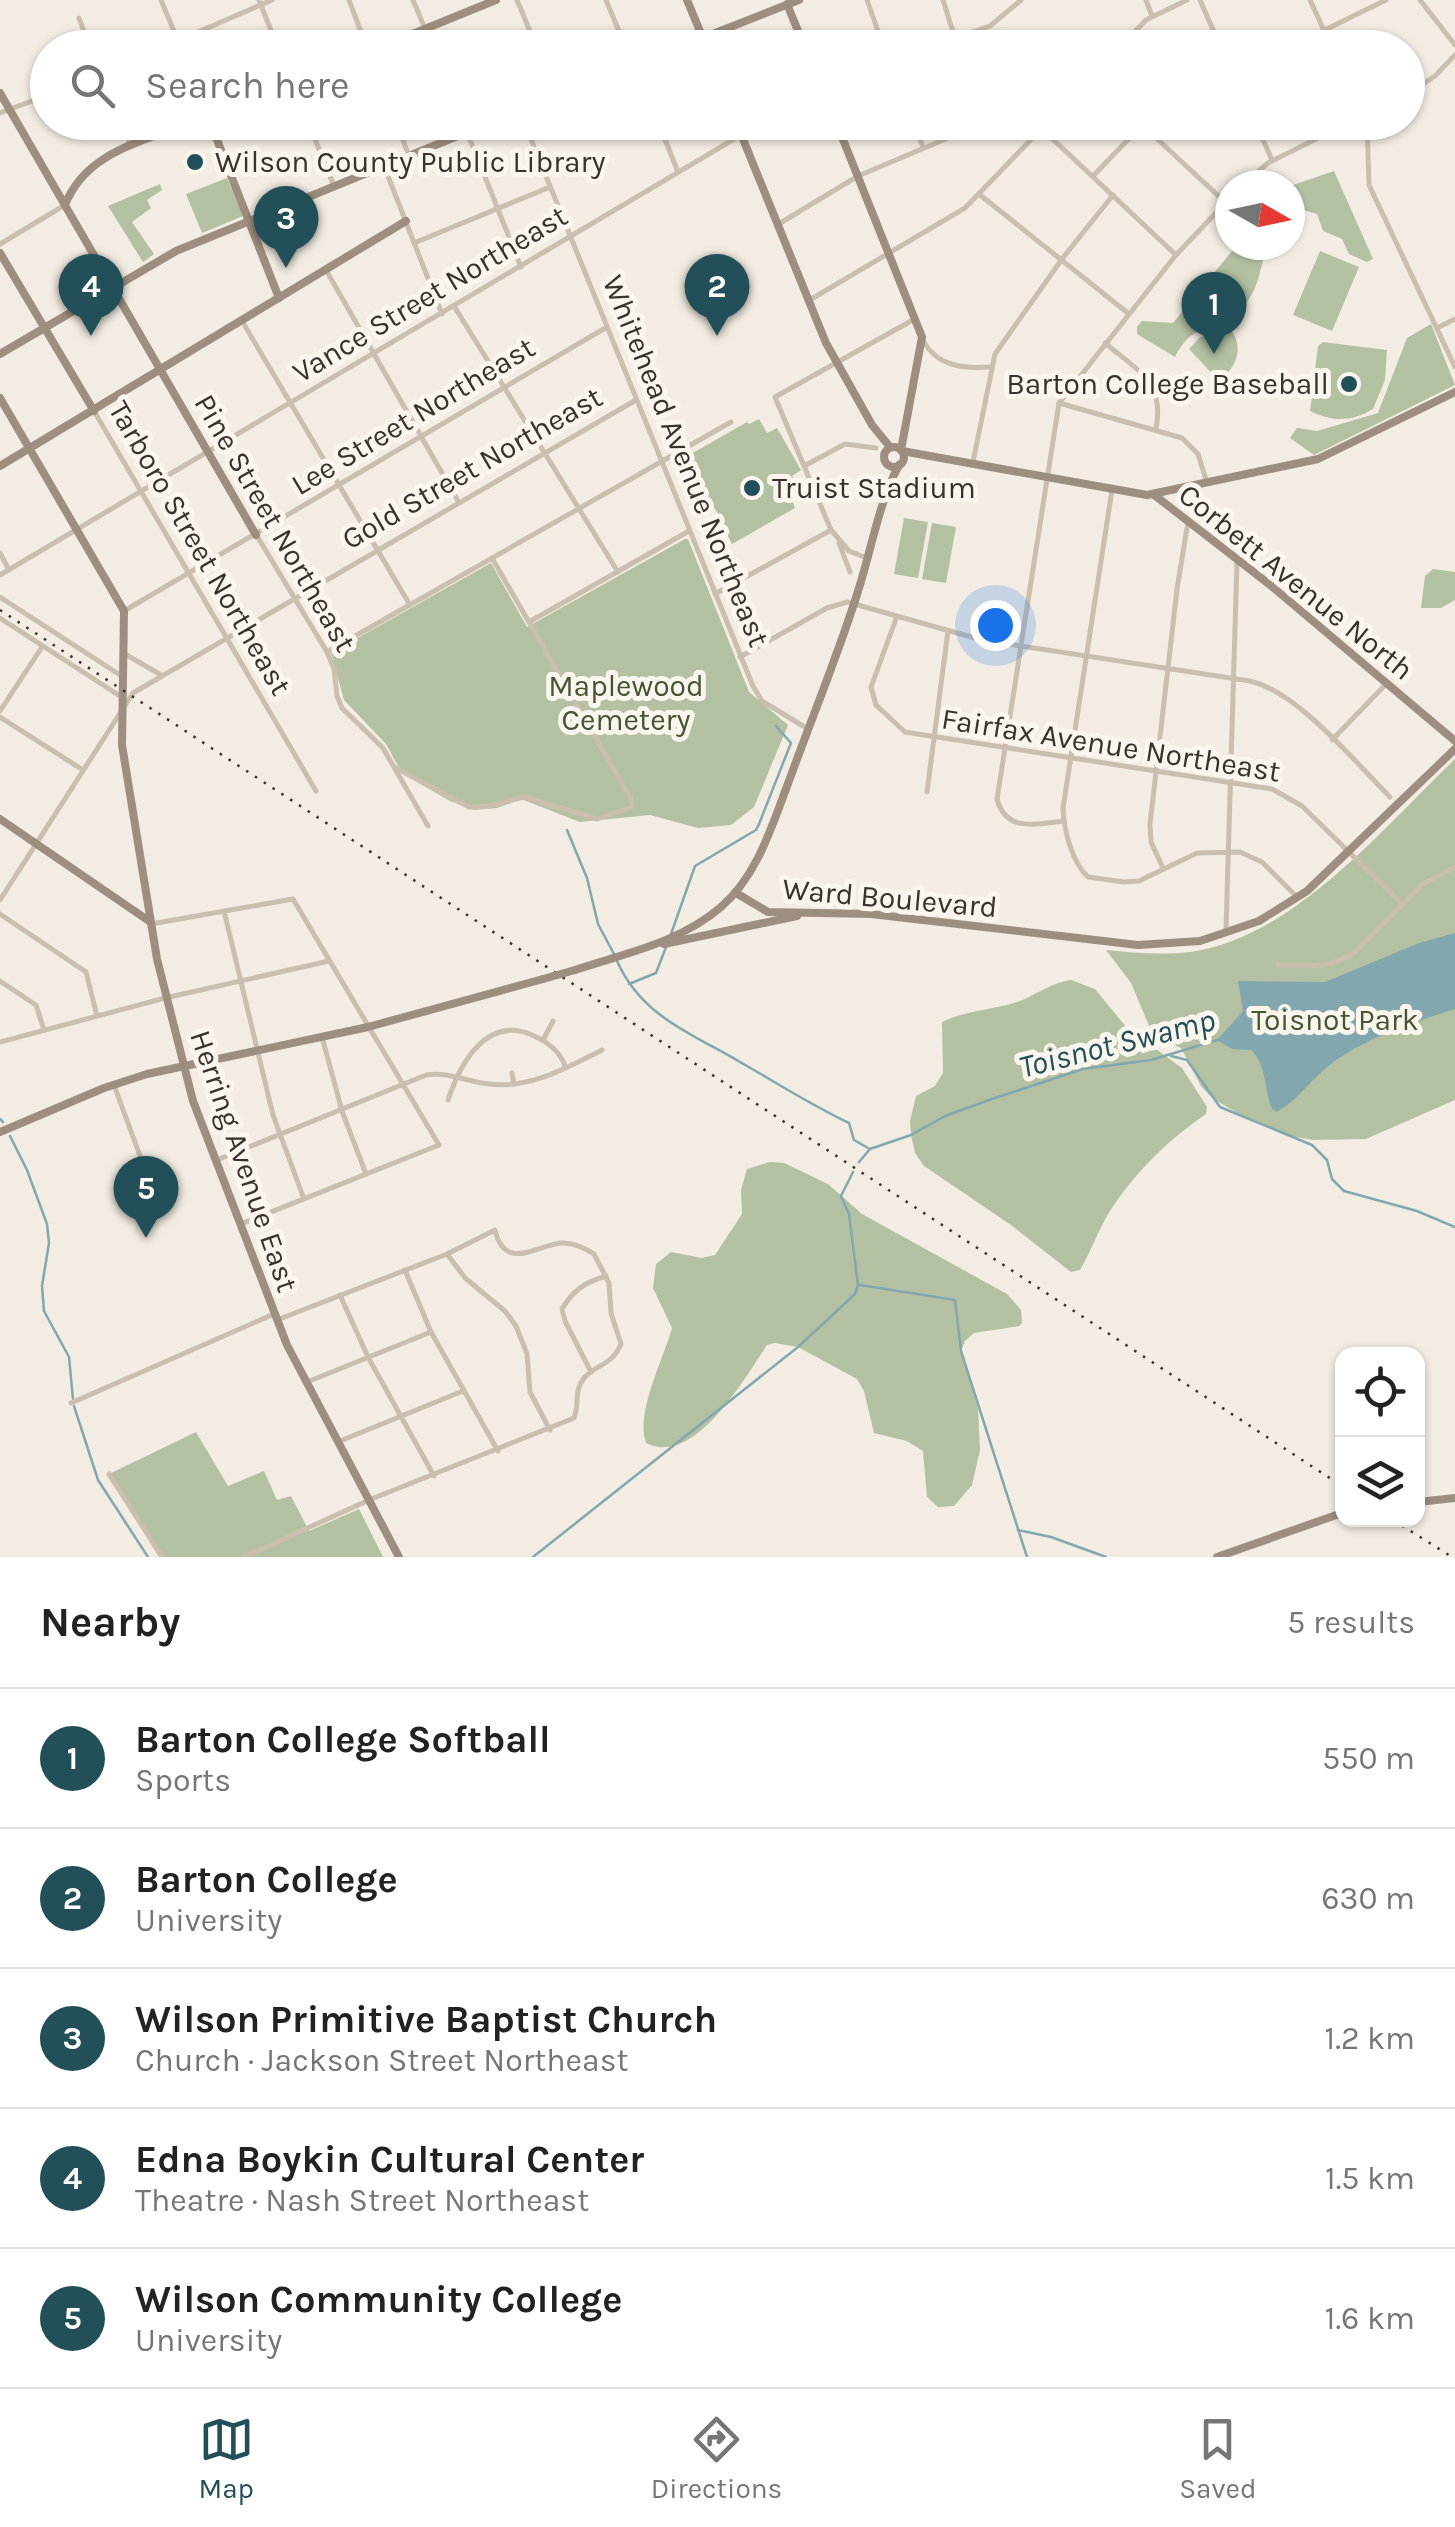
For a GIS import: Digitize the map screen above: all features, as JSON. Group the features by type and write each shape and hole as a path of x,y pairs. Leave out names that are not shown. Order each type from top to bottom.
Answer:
{"street":[{"path":"162,0 174,30"},
{"path":"206,30 260,2 272,0"},
{"path":"348,0 360,30"},
{"path":"414,0 425,28"},
{"path":"420,30 496,0"},
{"path":"517,0 530,30"},
{"path":"606,0 618,30"},
{"path":"687,0 699,30"},
{"path":"719,30 798,0"},
{"path":"867,0 878,30"},
{"path":"943,0 952,30"},
{"path":"978,30 990,26 1021,0"},
{"path":"1146,0 1152,16"},
{"path":"1138,30 1152,16 1187,0"},
{"path":"1200,0 1213,30"},
{"path":"1310,0 1324,30 1386,0"},
{"path":"1420,0 1455,45"},
{"path":"260,2 271,30"},
{"path":"787,2 798,30"},
{"path":"79,18 83,30"},
{"path":"1425,82 1455,56"},
{"name":"Pine Street Northeast","path":"0,92 327,652 342,708 378,741 428,826"},
{"path":"0,113 30,102"},
{"path":"128,140 131,147"},
{"path":"0,244 65,205 75,182 87,169 148,140"},
{"path":"217,140 279,298"},
{"path":"315,140 334,186"},
{"path":"403,140 409,156"},
{"path":"0,354 176,250 447,140"},
{"path":"469,140 521,267"},
{"name":"Whitehead Avenue Northeast","path":"531,140 759,698 808,728"},
{"path":"665,140 678,172"},
{"name":"Vance Street Northeast","path":"0,575 734,140"},
{"path":"743,140 836,363 901,464"},
{"path":"843,140 928,351 955,366 990,367"},
{"path":"920,140 923,148"},
{"path":"777,225 858,176 942,140"},
{"path":"808,301 955,215 1031,140"},
{"path":"1055,140 1176,255"},
{"path":"1093,176 1126,140"},
{"path":"1161,140 1215,188"},
{"path":"1263,140 1272,160"},
{"path":"1260,170 1313,140"},
{"path":"1369,140 1366,178 1455,367"},
{"path":"384,166 442,314"},
{"path":"414,243 550,187"},
{"path":"979,194 1129,314"},
{"path":"972,465 995,354 1113,195"},
{"path":"1064,821 1020,825 1004,815 997,799 1060,403 1176,255 1215,214"},
{"path":"0,466 406,222"},
{"name":"Tarboro Street Northeast","path":"0,253 316,791"},
{"path":"326,270 458,501"},
{"path":"454,306 618,572"},
{"path":"1437,328 1455,319"},
{"path":"242,320 410,605"},
{"path":"850,572 775,397 911,321"},
{"name":"Lee Street Northeast","path":"124,611 607,327"},
{"path":"654,946 704,920 736,892 768,837 868,559 888,490 893,452 903,427 922,337"},
{"path":"1105,343 1153,386 1160,406 1156,429"},
{"path":"919,359 928,351"},
{"path":"1152,494 1318,459 1455,392"},
{"path":"0,398 124,611"},
{"name":"Gold Street Northeast","path":"0,900 123,700 636,400"},
{"path":"1060,403 1174,434 1189,442 1201,460 1208,483"},
{"path":"327,652 730,422"},
{"path":"804,466 844,444 876,448"},
{"path":"893,452 901,464"},
{"name":"Corbett Avenue North","path":"893,452 1152,494 1237,558 1455,745"},
{"path":"888,490 901,464 918,456"},
{"path":"1112,490 1070,758 1064,821 1079,866 1088,877 1130,882 1197,853 1246,853 1258,858 1298,898"},
{"path":"1163,868 1150,838 1188,522"},
{"path":"715,594 831,530"},
{"path":"528,622 689,531"},
{"path":"839,543 868,559"},
{"path":"0,553 9,570"},
{"path":"396,768 469,807 524,797 597,819 632,807 632,799 492,558"},
{"path":"1226,934 1237,558"},
{"path":"0,597 125,678"},
{"path":"740,656 840,602 1019,646 1233,679 1274,689 1289,698 1390,797"},
{"name":"Herring Avenue East","path":"124,611 122,745 151,924 184,1067 215,1161 275,1317 304,1383 399,1557"},
{"name":"Fairfax Avenue Northeast","path":"897,616 873,677 873,700 905,732 1261,786 1288,796 1402,904"},
{"path":"0,618 123,700"},
{"path":"927,792 948,631"},
{"path":"42,646 0,714 83,770"},
{"path":"125,654 160,675"},
{"path":"1332,740 1387,683"},
{"name":"Ward Boulevard","path":"736,892 768,912 901,916 1138,945 1182,944 1226,934 1269,916 1298,898 1350,852 1455,745"},
{"path":"0,819 151,924 293,899 438,1144 240,1224"},
{"path":"1278,966 1320,966 1342,960 1356,952 1436,874 1455,867"},
{"path":"224,912 255,1052 279,1136 304,1199"},
{"path":"0,1132 114,1084 368,1028 654,946 822,912"},
{"path":"0,914 86,972 97,1016"},
{"path":"0,1042 166,998 329,961"},
{"path":"0,980 36,1005 44,1030"},
{"path":"542,1040 553,1021"},
{"path":"448,1100 472,1050 497,1032 522,1031 542,1040 566,1068"},
{"path":"322,1037 342,1111 366,1174"},
{"path":"215,1161 436,1073 487,1084 514,1084 548,1076 602,1050"},
{"path":"512,1072 514,1084"},
{"path":"114,1084 139,1154 152,1177"},
{"path":"72,1404 275,1317 447,1254 495,1230 497,1239 511,1252 526,1254 564,1243 587,1249 599,1261 621,1344 613,1358 591,1372 576,1391 574,1418 369,1500 244,1557"},
{"path":"447,1254 465,1278 516,1326 527,1354 530,1392 550,1430"},
{"path":"405,1270 431,1332 498,1451"},
{"path":"591,1372 562,1309 576,1290 606,1276"},
{"path":"340,1295 368,1357 434,1476"},
{"path":"304,1383 431,1332"},
{"path":"337,1443 463,1391"},
{"path":"109,1474 162,1557"},
{"path":"1425,1501 1455,1498"},
{"path":"1217,1557 1335,1516"}],"green space":[{"path":"1334,171 1373,259 1367,262 1349,254 1342,239 1323,231 1317,214 1305,210 1305,181"},
{"path":"227,178 243,216 202,233 186,194"},
{"path":"160,184 162,190 147,200 151,208 132,222 154,254 143,262 108,206"},
{"path":"1320,251 1359,267 1332,331 1293,315"},
{"path":"1225,260 1263,260 1255,287 1240,310 1192,335 1175,357 1137,334 1142,321 1173,323"},
{"path":"1431,324 1455,385 1314,455 1290,438 1297,428 1317,431 1378,413 1407,338"},
{"path":"1228,326 1236,340 1237,355 1231,369 1219,381 1189,349 1199,338"},
{"name":"Barton College Baseball","path":"1323,342 1387,350 1385,380 1373,409 1341,419 1310,411 1318,346"},
{"name":"Truist Stadium","path":"759,419 767,433 777,428 801,470 792,476 804,494 792,500 795,508 732,544 729,532 684,458"},
{"path":"904,518 928,522 918,578 894,574"},
{"path":"932,523 956,527 946,583 922,579"},
{"name":"Maplewood Cemetery","path":"685,539 749,692 788,725 754,807 731,825 698,828 650,815 580,822 521,799 497,808 474,810 412,779 398,766 386,744 344,700 331,653 491,563 527,627"},
{"path":"1433,569 1455,572 1455,600 1441,608 1421,608 1425,576"},
{"name":"Toisnot Park","path":"1455,759 1455,1100 1366,1139 1313,1140 1290,1136 1244,1117 1212,1098 1201,1086 1181,1048 1153,1035 1131,983 1106,950 1190,952 1228,943 1264,926 1334,876"},
{"path":"1071,980 1095,989 1127,1028 1182,1068 1207,1107 1206,1114 1179,1134 1132,1181 1107,1215 1080,1270 1071,1272 1011,1225 924,1166 915,1153 910,1121 916,1096 935,1086 943,1073 942,1022 1020,1001"},
{"path":"770,1162 784,1163 828,1184 862,1214 1007,1294 1021,1310 1019,1326 974,1333 961,1351 978,1409 980,1450 972,1485 954,1506 938,1507 927,1497 923,1451 907,1441 874,1433 864,1391 857,1379 798,1347 767,1345 732,1397 700,1432 682,1443 664,1447 646,1443 647,1401 672,1328 653,1288 656,1264 671,1252 702,1258 715,1255 742,1214 741,1190 747,1169"},
{"path":"196,1432 228,1486 264,1471 277,1500 291,1496 309,1531 359,1509 383,1557 159,1557 109,1474"}],"water":[{"path":"1455,933 1455,1009 1359,1046 1324,1070 1277,1112 1272,1109 1263,1070 1251,1050 1232,1049 1217,1040 1243,1011 1238,981 1325,982 1419,943"}],"waterway":[{"path":"671,934 695,866 756,830 791,743 776,726"},
{"path":"567,830 587,878 598,924 614,954"},
{"path":"629,984 656,973 666,947"},
{"path":"617,961 640,996 670,1022 849,1123 854,1140 868,1148"},
{"name":"Toisnot Swamp","path":"859,1162 870,1149 992,1099 1083,1069 1151,1060 1217,1040"},
{"path":"1171,1056 1187,1060 1220,1107 1312,1145 1327,1160 1332,1179 1344,1191 1417,1211 1455,1227"},
{"path":"0,1119 3,1122"},
{"path":"10,1136 47,1224 44,1311 69,1357 73,1399"},
{"name":"Toisnot Swamp","path":"533,1557 798,1347 855,1294 858,1285 849,1214 841,1196 853,1172"},
{"path":"860,1285 955,1300 961,1351 1027,1557"},
{"path":"74,1406 98,1480 148,1557"},
{"path":"1018,1530 1106,1557"}],"railway":[{"path":"0,610 1335,1481"},
{"path":"1404,1527 1452,1557"}],"place":[{"name":"Wilson County Public Library","path":"195,162"},
{"name":"Wilson Primitive Baptist Church","path":"286,268"},
{"name":"Edna Boykin Cultural Center","path":"91,336"},
{"name":"Barton College","path":"717,336"},
{"name":"Barton College Softball","path":"1214,354"},
{"name":"Barton College Baseball","path":"1349,384"},
{"name":"Truist Stadium","path":"752,488"},
{"name":"Wilson Community College","path":"146,1238"}]}
